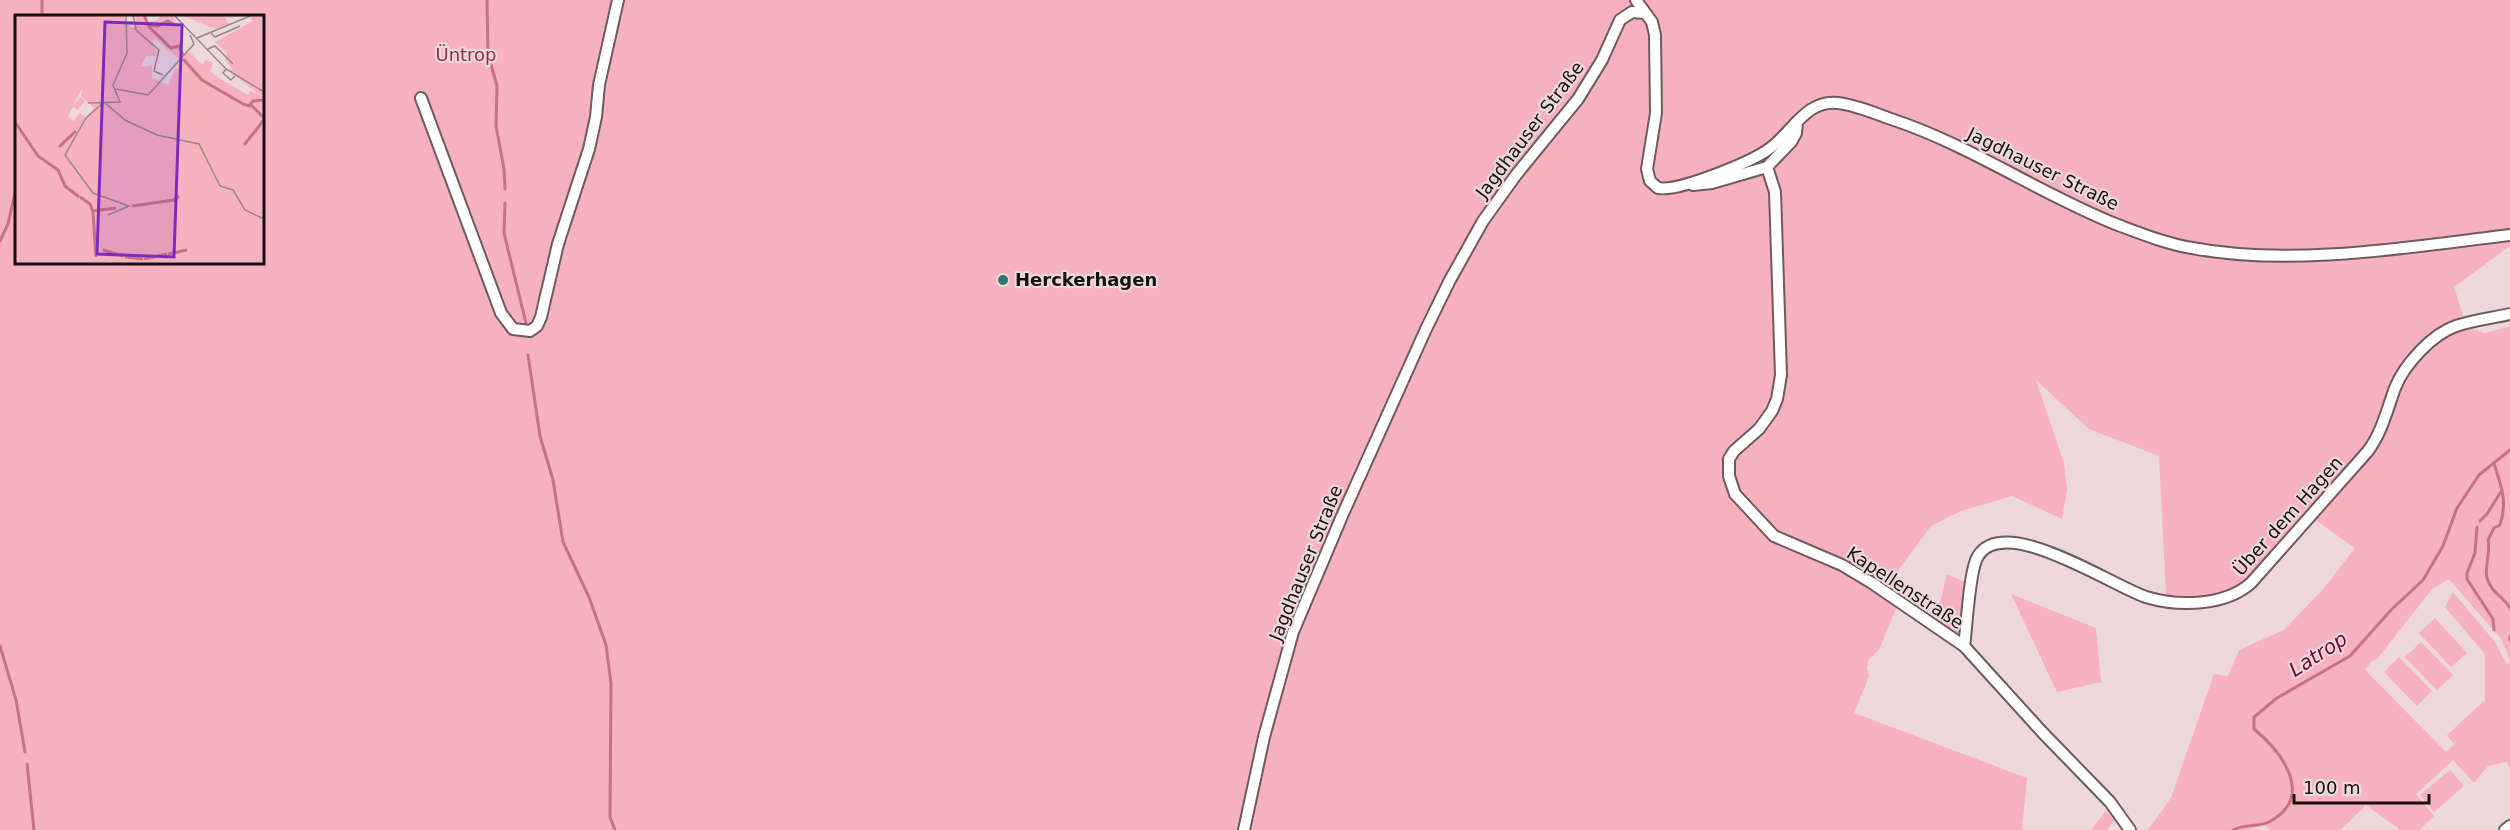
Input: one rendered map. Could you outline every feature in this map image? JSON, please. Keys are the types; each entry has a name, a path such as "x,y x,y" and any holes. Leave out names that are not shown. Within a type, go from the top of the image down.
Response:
{"street":[{"path":"421,98 501,313 513,329 530,331 537,326 541,317 558,244 588,149 596,117 599,85 618,0"},
{"path":"1636,0 1644,13"},
{"path":"1643,0 1644,13"},
{"name":"Jagdhauser Straße","path":"1244,830 1257,762 1293,632 1342,516 1450,280 1483,221 1504,190 1589,84 1620,20 1632,12 1644,13 1654,28 1657,63 1656,119 1648,178 1655,187 1662,189 1687,184 1762,154 1814,107 1836,102 1856,107 1951,142 2117,224 2192,249 2243,254 2324,256 2510,235"},
{"path":"1687,184 1696,186 1712,183 1767,167 1791,142 1796,133 1797,122"},
{"name":"Kapellenstraße","path":"1767,167 1774,192 1781,375 1777,399 1767,418 1759,429 1731,454 1728,471 1732,488 1774,536 1842,565 1898,599 1964,646 2043,734 2110,802 2130,830"},
{"name":"Über dem Hagen","path":"1964,646 1975,562 1984,549 2002,542 2020,543 2042,549 2124,589 2156,599 2209,601 2236,594 2251,583 2368,452 2381,430 2396,386 2421,352 2450,328 2510,314"},
{"path":"2505,830 2510,826"}],"green space":[{"name":"Üntrop","path":"0,0 2510,0 2510,246 2454,287 2467,328 2485,333 2510,326 2510,660 2501,639 2449,579 2433,588 2377,659 2371,662 2365,670 2446,752 2454,744 2447,735 2485,700 2485,654 2445,607 2453,592 2495,642 2507,665 2510,662 2510,768 2506,762 2488,766 2474,783 2453,760 2416,794 2434,816 2420,830 2400,830 2366,805 2341,830 2270,830 2265,825 2247,830 2148,830 2171,798 2214,674 2228,676 2239,650 2284,630 2324,588 2355,548 2308,515 2258,571 2236,589 2211,597 2166,595 2159,456 2089,429 2036,380 2064,463 2067,489 2062,519 2012,496 1961,511 1931,526 1883,591 1898,604 1879,650 1869,659 1867,667 1869,676 1854,713 2027,778 2022,830 0,830"},
{"path":"1947,574 1969,584 1961,639 1936,620"},
{"path":"2011,594 2096,628 2101,682 2057,692"},
{"path":"2435,618 2467,653 2451,667 2419,633"},
{"path":"2421,642 2453,675 2437,690 2405,657"},
{"path":"2399,657 2432,691 2417,706 2384,672"},
{"path":"2450,770 2464,786 2434,812 2420,795"},
{"path":"2106,811 2114,820 2107,830 2091,830"}],"waterway":[{"path":"42,0 42,15"},
{"path":"487,0 488,54 497,86 496,126 504,169 505,189"},
{"path":"0,241 8,224 15,193"},
{"path":"505,203 504,233 526,323"},
{"path":"528,355 540,436 553,480 563,542 589,597 606,645 611,683 610,817 615,830"},
{"name":"Latrop","path":"2233,830 2269,822 2283,812 2290,800 2292,788 2290,775 2275,750 2254,729 2254,717 2277,698 2350,656 2391,610 2423,580 2443,546 2457,508 2479,475 2510,450"},
{"path":"2494,463 2503,494 2503,508 2500,525 2494,528 2488,540 2486,574 2491,587 2510,608"},
{"path":"2480,521 2502,490"},
{"path":"2477,527 2475,553 2467,579 2493,619 2494,630"},
{"path":"0,646 16,700 25,752"},
{"path":"27,764 34,830"}],"place":[{"name":"Herckerhagen","path":"1003,280"}]}
